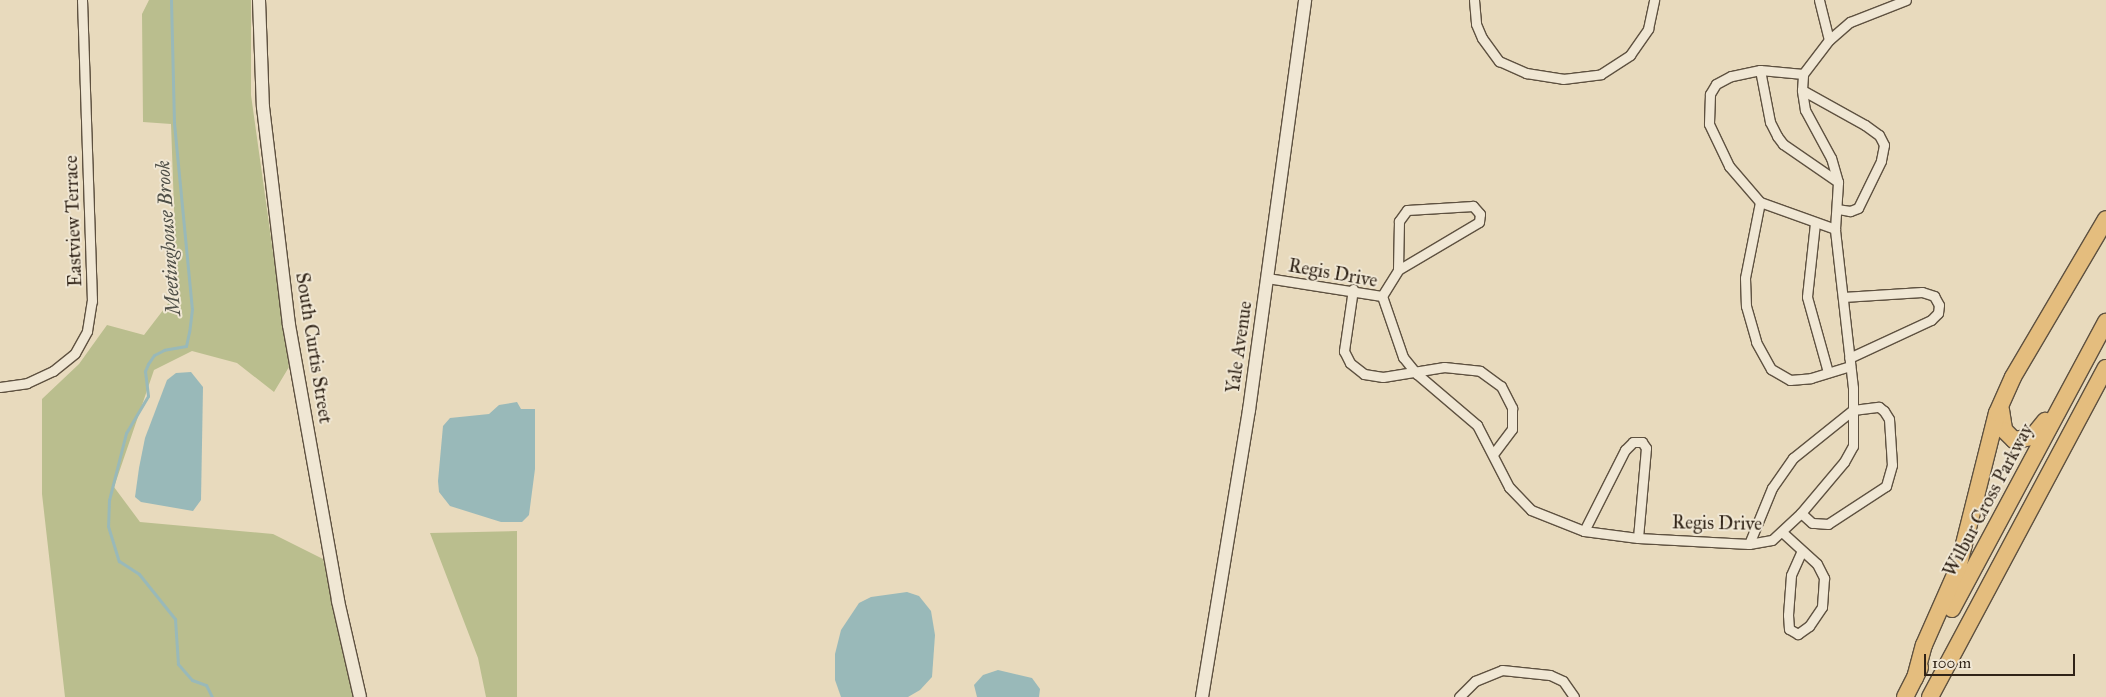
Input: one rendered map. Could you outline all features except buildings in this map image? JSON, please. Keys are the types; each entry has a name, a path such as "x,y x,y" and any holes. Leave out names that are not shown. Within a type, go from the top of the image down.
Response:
{"highway":[{"path":"1915,678 1924,645 1958,568 1994,419 2013,377 2106,219"},
{"name":"Wilbur Cross Parkway","path":"1905,697 2106,322"},
{"path":"1930,697 2106,368"},
{"path":"2000,407 2007,436 2023,441 2035,434 2052,408 2068,392"}],"street":[{"name":"Eastview Terrace","path":"0,387 27,382 53,371 75,353 87,331 92,301 82,0"},
{"name":"South Curtis Street","path":"260,0 264,107 289,325 338,601 360,697"},
{"name":"Yale Avenue","path":"1202,697 1249,410 1305,0"},
{"path":"1474,0 1476,24 1482,38 1499,60 1526,73 1563,78 1601,74 1630,55 1648,29 1654,0"},
{"path":"1819,0 1829,40"},
{"name":"Regis Drive","path":"1267,278 1353,289 1382,296 1403,357 1417,374 1477,425 1494,453 1509,487 1530,510 1584,531 1638,538 1749,544 1772,540 1802,513 1844,462 1853,446 1854,410 1835,229 1838,209 1838,182 1831,158 1805,110 1802,90 1804,74 1829,40 1850,22 1906,0"},
{"path":"1760,70 1770,122 1777,136 1783,144 1838,182"},
{"path":"1804,74 1760,70 1730,76 1716,84 1707,107 1717,146 1729,166 1760,202 1835,229"},
{"path":"1802,90 1865,125 1879,136 1884,145 1881,161 1858,208 1850,211 1838,209"},
{"path":"1760,202 1745,278 1746,306 1756,342 1780,376 1790,380 1811,378 1828,372 1931,320 1938,313 1938,305 1934,296 1922,292 1843,297"},
{"path":"1382,296 1398,270 1479,222 1480,214 1473,206 1407,210 1398,221 1398,270"},
{"path":"1815,223 1806,297 1828,372"},
{"path":"1353,289 1344,351 1350,363 1364,374 1383,378 1417,374 1444,367 1480,371 1501,386 1512,408 1512,429 1494,453"},
{"path":"1749,544 1772,488 1793,458 1854,410 1879,407 1889,419 1892,466 1886,486 1828,524 1812,523 1802,513"},
{"path":"1584,531 1625,450 1633,442 1642,442 1646,448 1638,538"},
{"path":"1782,532 1801,553 1817,564 1824,578 1822,606 1809,626 1798,634 1789,629 1788,615 1791,575 1801,553"},
{"path":"1459,697 1475,680 1502,670 1550,675 1563,681 1574,697"}],"green space":[{"path":"149,0 251,0 251,95 289,367 274,392 237,363 192,351 154,370 114,487 140,522 273,534 323,559 354,697 65,697 42,494 42,399 79,364 107,325 144,335 177,292 171,124 143,122 142,14"},
{"path":"517,531 517,697 486,697 478,658 430,533"}],"water":[{"path":"191,372 203,387 201,500 193,511 141,502 135,497 145,438 167,380 176,373"},
{"path":"517,402 521,409 535,409 535,469 529,515 522,522 501,522 450,506 439,492 438,481 443,426 450,418 489,414 499,405"},
{"path":"907,592 919,596 931,611 935,635 932,677 920,690 908,697 841,697 835,680 835,654 841,630 859,603 871,597"},
{"path":"998,670 1032,678 1040,689 1039,697 977,697 974,685 983,675"}],"waterway":[{"name":"Meetinghouse Brook","path":"171,0 174,123 192,309 186,346 164,350 154,355 145,371 148,396 126,433 109,500 108,526 119,561 139,574 175,619 178,664 192,680 206,685 212,697"}]}
